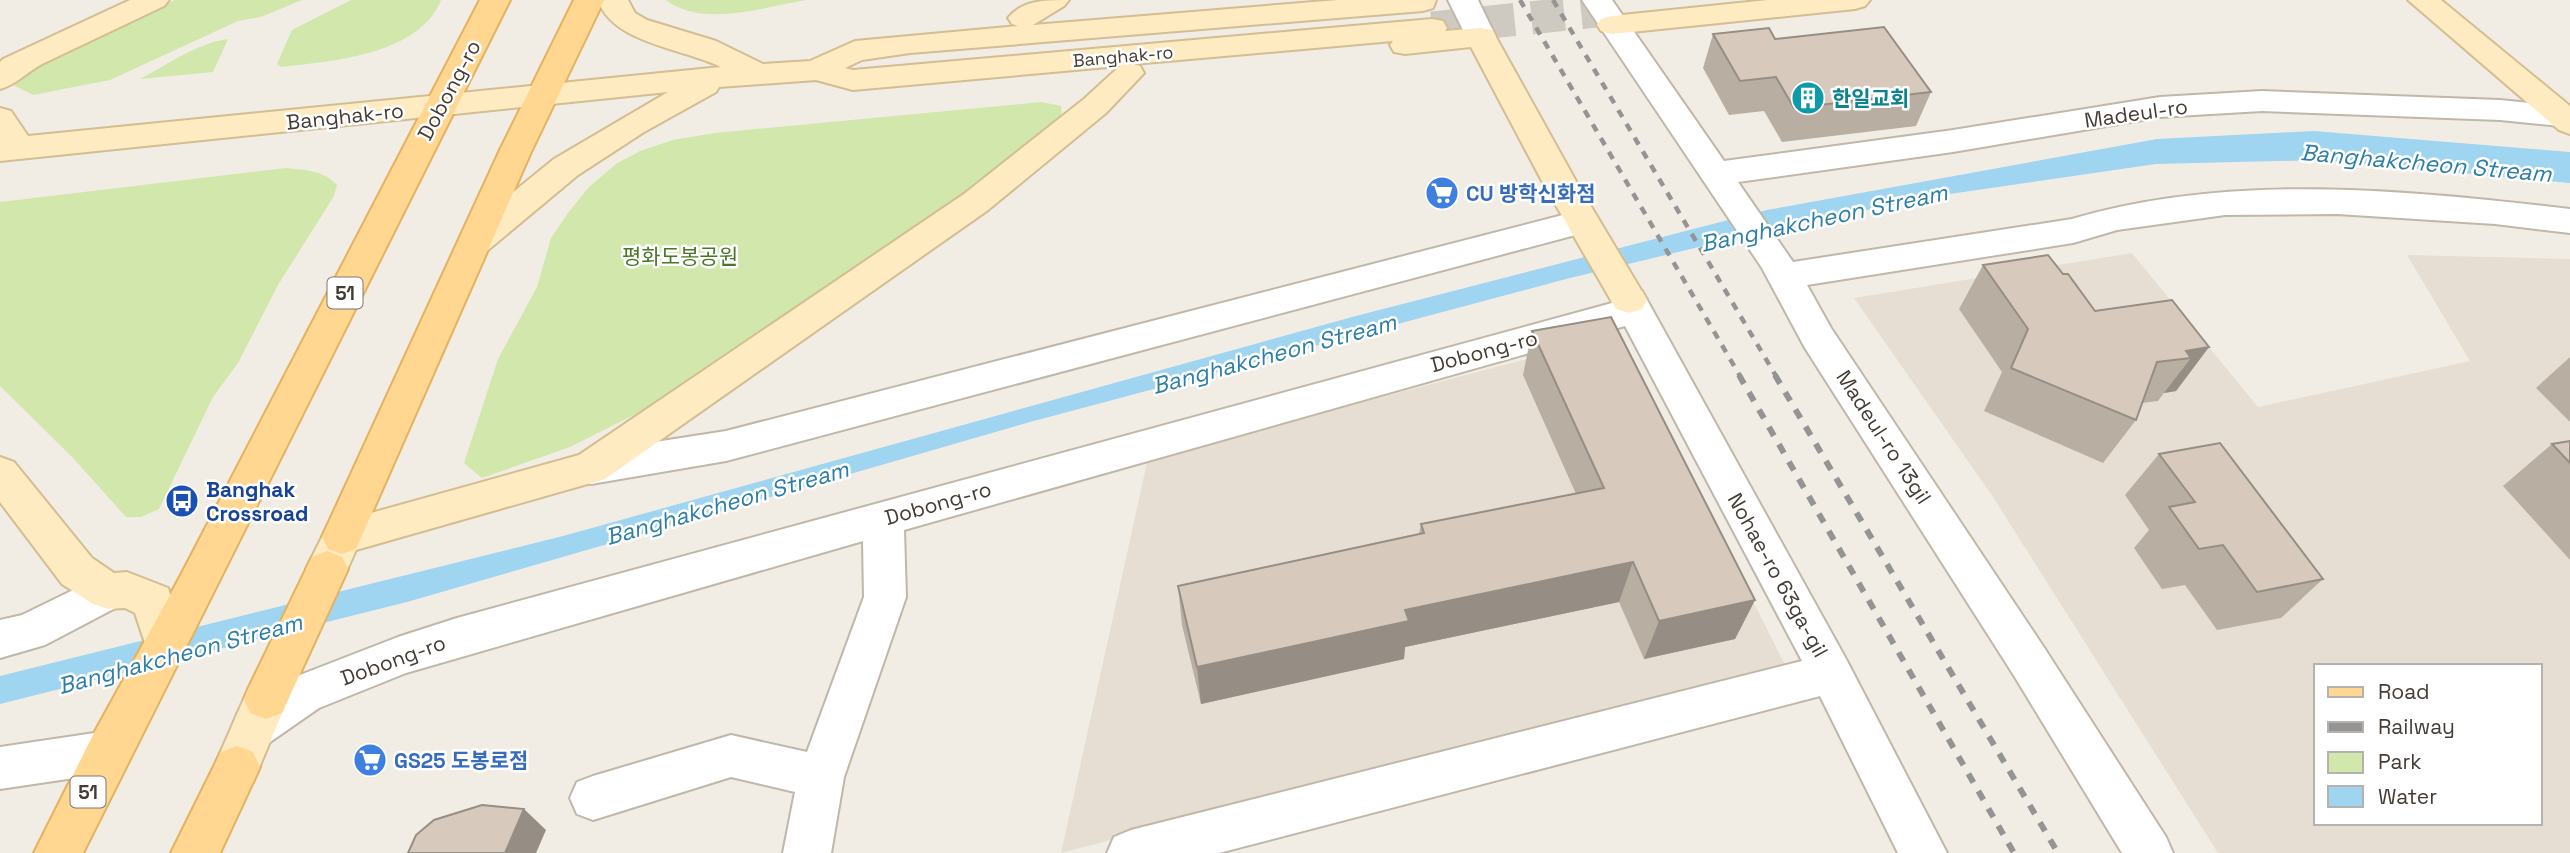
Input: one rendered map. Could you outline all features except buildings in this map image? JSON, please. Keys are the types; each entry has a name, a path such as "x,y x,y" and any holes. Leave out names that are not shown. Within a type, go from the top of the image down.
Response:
{"main road":[{"path":"0,59 133,0"},
{"path":"0,79 14,66 154,0"},
{"name":"Dobong-ro","path":"58,853 113,742 197,588 409,164 442,106 495,0"},
{"path":"195,853 335,553 543,94 589,0"},
{"path":"613,0 613,7 620,16 633,24 708,49 758,74"},
{"path":"1023,18 1055,0"},
{"path":"910,44 952,27 1200,0"},
{"path":"1612,11 1708,0"},
{"path":"1612,11 1855,0"},
{"name":"Madeul-ro","path":"2423,0 2567,119"},
{"name":"Banghak-ro","path":"9,149 720,77 816,70 853,80 910,76 1427,15 910,44 855,51 816,70"},
{"path":"910,76 953,90 1481,37 1587,230 1632,305"},
{"path":"335,553 592,468 976,202 1095,106 1129,73"},
{"path":"476,241 566,167 633,125 720,77"},
{"path":"0,118 9,149"},
{"path":"0,473 77,571 108,591 127,590 153,601 165,645"}],"street":[{"path":"1463,0 1481,37"},
{"name":"Madeul-ro 13gil","path":"1612,11 1779,269 1818,338 2028,660 2149,853"},
{"name":"Madeul-ro","path":"1716,174 1953,141 2160,107 2262,101 2500,110 2567,119"},
{"path":"1779,269 2059,233 2116,218 2225,203 2350,203 2495,212 2570,221"},
{"path":"592,468 726,446 1587,230"},
{"name":"Dobong-ro","path":"253,731 303,694 398,656 1632,305"},
{"name":"Nohae-ro 63ga-gil","path":"1632,305 1831,673 1923,853"},
{"path":"807,853 821,777 885,597 883,518"},
{"path":"0,639 30,632 108,591"},
{"path":"1131,853 1831,673"},
{"path":"0,768 113,742"},
{"path":"593,798 731,756 821,777"}],"shaded area":[{"path":"2132,253 2258,407 2470,361 2407,255 2570,259 2570,853 2218,853 1993,497 1854,298"},
{"path":"1619,335 1785,665 1061,853 1148,458"}],"green space":[{"path":"175,0 302,0 261,17 238,21 110,80 33,95 13,85 40,63 62,51"},
{"path":"351,0 441,0 430,18 414,33 394,44 349,58 281,67 277,64 292,30"},
{"path":"666,0 806,0 715,14 697,13"},
{"path":"228,39 213,72 140,79 205,45"},
{"name":"평화도봉공원","path":"1041,102 1061,106 1062,122 772,331 642,411 570,447 482,478 464,463 498,359 537,287 551,238 589,187 616,164 640,151 673,140 715,133"},
{"path":"286,168 326,176 337,185 334,196 278,285 238,363 213,397 159,509 141,517 126,517 73,458 0,386 0,202"}],"water":[{"name":"Banghakcheon Stream","path":"2314,131 2570,152 2570,183 2324,160 2156,164 1943,195 1795,224 1570,278 1030,422 407,602 0,704 0,676 563,536 1352,317 1767,210 2157,139"}],"tunnel":[{"path":"1432,28 1626,8"}],"railway":[{"path":"1520,0 1740,376"},
{"path":"1553,0 1776,376"},
{"path":"1739,375 2014,853"},
{"path":"1775,375 2058,853"}],"place":[{"name":"한일교회","path":"1808,98"},
{"name":"CU 방학신화점","path":"1442,193"},
{"name":"Banghak Crossroad","path":"182,501"},
{"name":"GS25 도봉로점","path":"370,760"}]}
